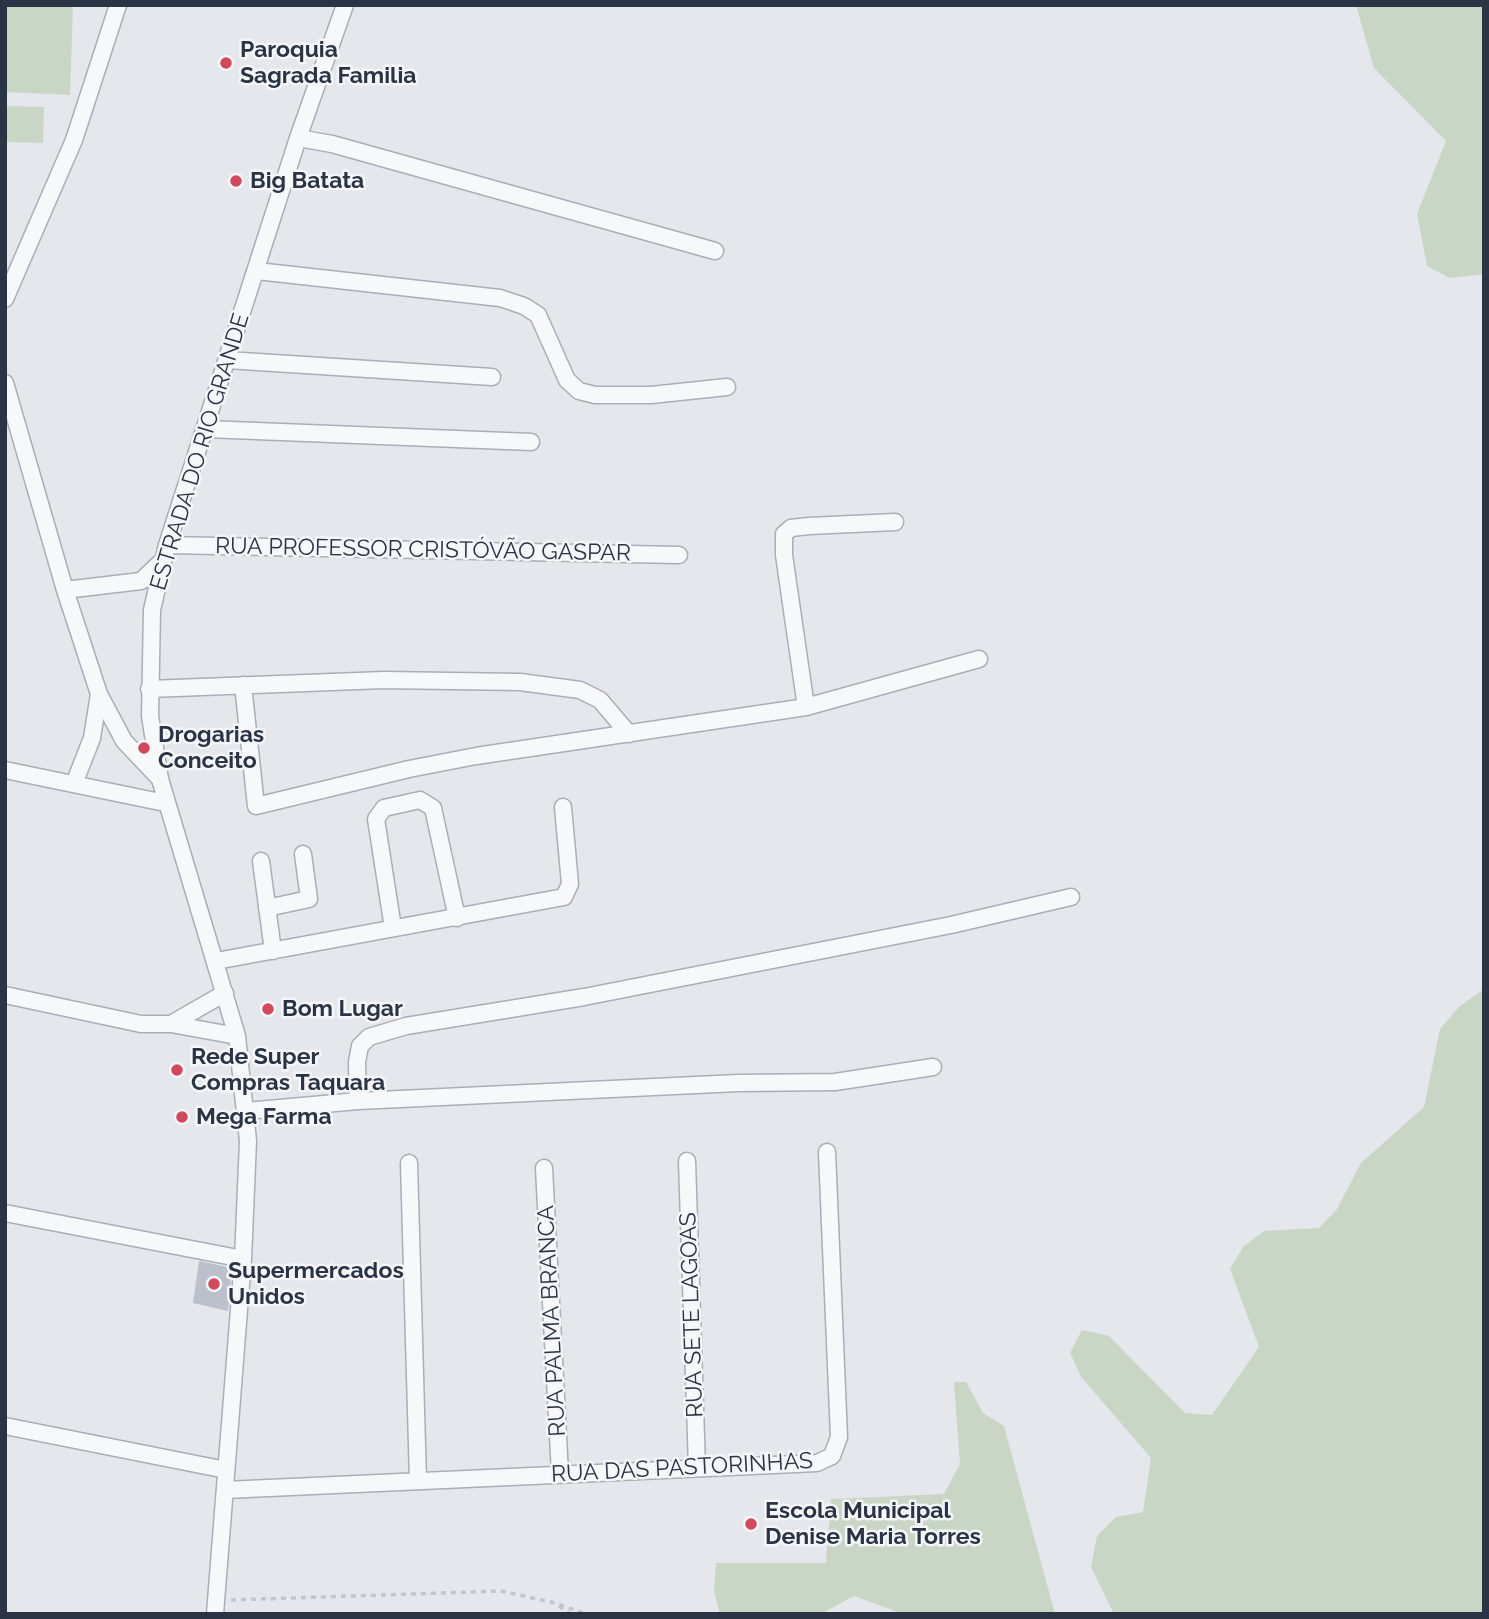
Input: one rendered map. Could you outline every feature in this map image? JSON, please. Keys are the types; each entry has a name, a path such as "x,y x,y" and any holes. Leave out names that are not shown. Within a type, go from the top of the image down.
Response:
{"street":[{"path":"5,299 74,140 118,5"},
{"name":"ESTRADA DO RIO GRANDE","path":"216,1607 243,1259 248,1140 237,1036 160,779 149,689 152,610 167,545 298,138 345,5"},
{"path":"298,138 332,144 715,251"},
{"path":"257,271 500,298 524,306 538,315 567,380 579,391 595,394 651,395 727,387"},
{"path":"227,360 492,377"},
{"path":"5,383 65,590 99,694 124,741 160,779"},
{"path":"206,429 531,442"},
{"path":"806,707 784,555 784,534 791,528 895,522"},
{"name":"RUA PROFESSOR CRISTÓVÃO GASPAR","path":"167,545 679,555"},
{"path":"141,581 162,561"},
{"path":"65,590 141,581 150,583 156,592"},
{"path":"243,685 256,806 422,766 806,707 979,659"},
{"path":"149,689 384,680 520,682 580,690 600,700 629,734"},
{"path":"74,784 92,738 99,694"},
{"path":"5,770 165,803"},
{"path":"393,928 376,819 384,808 421,800 433,808 457,918"},
{"path":"216,961 564,897 570,884 563,807"},
{"path":"267,908 309,899 303,854"},
{"path":"261,861 273,951"},
{"path":"358,1101 357,1062 360,1046 369,1037 406,1026 584,997 951,925 1071,897"},
{"path":"171,1024 225,993"},
{"path":"5,995 141,1024 171,1024 237,1036"},
{"path":"246,1111 358,1101 724,1084 835,1082 933,1067"},
{"name":"RUA DAS PASTORINHAS","path":"225,1490 817,1464 832,1456 839,1437 827,1152"},
{"name":"RUA SETE LAGOAS","path":"687,1161 697,1468"},
{"path":"409,1163 418,1481"},
{"name":"RUA PALMA BRANCA","path":"544,1168 560,1474"},
{"path":"5,1213 243,1259"},
{"path":"5,1426 226,1470"}],"path":[{"path":"216,1607 501,1591 555,1602 586,1614"},
{"path":"555,1602 570,1614"}],"green space":[{"path":"5,5 73,5 70,95 5,92"},
{"path":"1356,5 1484,5 1484,274 1450,278 1427,266 1417,214 1446,141 1374,68"},
{"path":"5,106 44,107 43,143 5,142"},
{"path":"1481,991 1484,993 1484,1614 1114,1614 1091,1567 1097,1536 1116,1517 1143,1512 1151,1458 1082,1378 1070,1353 1082,1330 1109,1336 1185,1413 1212,1415 1259,1347 1230,1269 1243,1247 1264,1231 1319,1228 1337,1209 1361,1163 1424,1107 1440,1029 1459,1007"},
{"path":"954,1382 966,1382 983,1413 1004,1426 1055,1614 903,1614 854,1596 821,1614 720,1614 714,1592 716,1563 826,1563 831,1499 944,1494 960,1464"}],"building":[{"name":"Supermercados Unidos","path":"199,1261 232,1268 228,1311 193,1303"}],"place":[{"name":"Paroquia Sagrada Familia","path":"226,63"},
{"name":"Big Batata","path":"236,181"},
{"name":"Drogarias Conceito","path":"144,748"},
{"name":"Bom Lugar","path":"268,1009"},
{"name":"Rede Super Compras Taquara","path":"177,1070"},
{"name":"Mega Farma","path":"182,1117"},
{"name":"Supermercados Unidos","path":"214,1284"},
{"name":"Escola Municipal Denise Maria Torres","path":"751,1524"}]}
